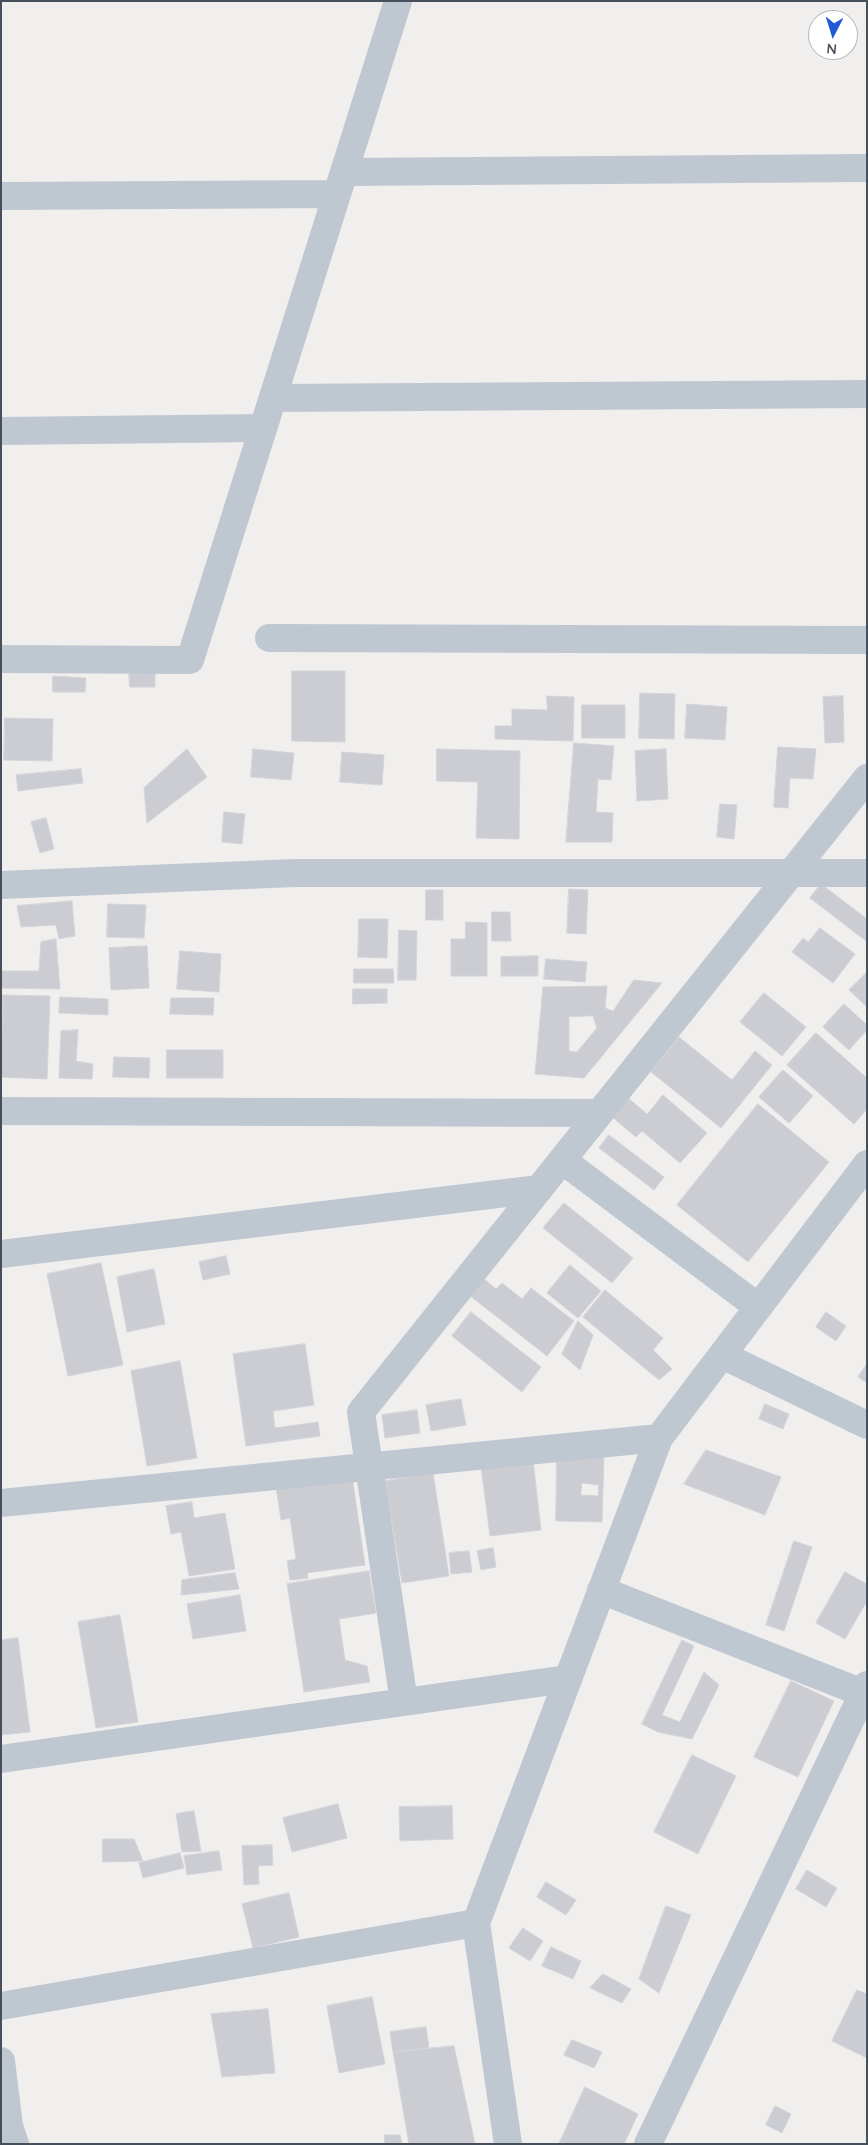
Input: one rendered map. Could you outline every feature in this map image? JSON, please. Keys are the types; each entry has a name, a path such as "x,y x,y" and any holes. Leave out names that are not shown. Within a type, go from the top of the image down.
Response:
{"street":[{"path":"1,659 190,660 398,1"},
{"path":"1,196 341,183 867,168"},
{"path":"273,398 867,394"},
{"path":"1,431 263,428"},
{"path":"269,638 867,640"},
{"path":"404,1702 361,1412 867,778"},
{"path":"1,885 294,873 793,871 867,873"},
{"path":"1,1110 599,1113"},
{"path":"562,1160 758,1307"},
{"path":"508,2144 476,1923 658,1438 867,1164"},
{"path":"1,1254 539,1189"},
{"path":"722,1355 867,1425"},
{"path":"1,1503 658,1438"},
{"path":"601,1590 865,1689 648,2144"},
{"path":"1,1759 567,1679"},
{"path":"1,2006 476,1923"},
{"path":"1,2061 9,2126 15,2144"}],"building":[{"path":"292,671 345,671 345,742 292,741"},
{"path":"129,672 155,672 155,687 130,687"},
{"path":"53,676 86,678 85,692 53,692"},
{"path":"640,693 675,694 674,739 639,738"},
{"path":"547,696 574,697 573,741 495,739 495,726 512,726 512,709 547,710"},
{"path":"843,696 844,742 825,743 823,697"},
{"path":"687,704 727,707 725,740 685,738"},
{"path":"582,705 625,705 625,738 582,738"},
{"path":"5,718 53,719 52,761 4,760"},
{"path":"574,743 614,746 611,780 598,779 596,812 613,813 612,842 566,842"},
{"path":"778,747 816,749 813,779 790,778 788,808 774,807"},
{"path":"187,749 207,777 147,823 144,788"},
{"path":"253,749 294,753 291,780 251,777"},
{"path":"437,749 520,751 519,839 476,838 478,782 437,781"},
{"path":"666,749 668,799 637,801 635,751"},
{"path":"342,752 384,755 382,785 340,782"},
{"path":"81,769 83,783 18,791 16,775"},
{"path":"720,804 737,805 734,839 717,837"},
{"path":"224,812 245,814 242,844 222,842"},
{"path":"46,818 54,849 40,853 31,822"},
{"path":"821,884 867,919 866,941 810,898"},
{"path":"569,889 588,890 586,934 567,933"},
{"path":"426,890 443,890 443,920 426,920"},
{"path":"72,901 75,936 59,939 56,925 21,927 17,906"},
{"path":"108,904 146,905 144,938 107,937"},
{"path":"492,912 510,912 511,941 492,941"},
{"path":"359,919 388,919 387,958 358,957"},
{"path":"466,922 487,923 487,976 451,976 451,939 465,939"},
{"path":"820,928 855,954 833,983 792,952 803,938 808,942"},
{"path":"399,930 417,931 416,980 398,980"},
{"path":"56,939 60,989 1,988 1,971 39,971 41,942"},
{"path":"147,946 149,988 111,990 109,948"},
{"path":"180,951 221,954 219,992 177,989"},
{"path":"538,956 538,976 501,976 501,957"},
{"path":"546,959 587,962 585,982 544,979"},
{"path":"354,969 393,969 394,983 354,983"},
{"path":"867,972 867,1007 849,990"},
{"path":"634,980 662,983 584,1078 535,1074 543,987 607,986 605,1008 613,1011","holes":["593,1016 597,1028 577,1052 569,1051 569,1017"]},
{"path":"353,989 387,989 387,1003 353,1004"},
{"path":"764,993 806,1027 782,1056 740,1022"},
{"path":"3,995 50,996 47,1079 1,1077"},
{"path":"60,997 108,999 108,1015 59,1013"},
{"path":"171,998 214,998 213,1015 170,1014"},
{"path":"844,1004 867,1025 867,1030 849,1050 823,1027"},
{"path":"78,1030 76,1061 93,1064 92,1079 59,1078 61,1031"},
{"path":"816,1033 867,1078 867,1109 854,1124 787,1065"},
{"path":"679,1037 732,1080 755,1051 772,1065 721,1128 651,1072"},
{"path":"167,1050 223,1050 223,1078 167,1078"},
{"path":"114,1057 150,1058 149,1078 113,1077"},
{"path":"783,1070 813,1096 789,1123 759,1097"},
{"path":"663,1095 707,1133 680,1163 642,1131 636,1137 611,1116 627,1097 647,1114"},
{"path":"758,1104 829,1162 748,1262 677,1205"},
{"path":"609,1135 664,1177 654,1190 599,1148"},
{"path":"564,1203 633,1258 612,1283 543,1228"},
{"path":"226,1256 230,1274 203,1280 199,1262"},
{"path":"101,1263 123,1365 68,1376 47,1274"},
{"path":"570,1265 601,1291 578,1318 547,1293"},
{"path":"154,1269 165,1324 127,1332 117,1277"},
{"path":"483,1278 496,1289 502,1283 522,1299 531,1288 574,1321 547,1356 469,1295"},
{"path":"605,1290 663,1338 653,1350 672,1369 659,1380 583,1317"},
{"path":"471,1312 541,1367 522,1392 452,1336"},
{"path":"826,1312 846,1326 836,1341 816,1327"},
{"path":"578,1321 593,1335 580,1370 562,1354"},
{"path":"305,1344 314,1405 273,1411 275,1428 318,1422 320,1436 246,1446 233,1354"},
{"path":"180,1361 197,1458 147,1466 131,1371"},
{"path":"867,1364 867,1383 858,1377"},
{"path":"461,1399 466,1425 431,1431 426,1405"},
{"path":"765,1404 789,1414 783,1429 759,1419"},
{"path":"417,1410 420,1433 385,1438 382,1415"},
{"path":"706,1450 781,1477 765,1515 684,1484"},
{"path":"557,1453 604,1454 602,1522 556,1521","holes":["582,1483 599,1485 598,1496 581,1495"]},
{"path":"533,1460 541,1530 490,1536 481,1466"},
{"path":"433,1473 449,1576 402,1583 385,1481"},
{"path":"352,1476 365,1565 307,1573 308,1578 290,1580 287,1561 296,1559 290,1518 281,1520 276,1487"},
{"path":"192,1502 194,1518 225,1513 235,1569 189,1576 181,1532 171,1534 166,1506"},
{"path":"794,1541 812,1547 784,1631 766,1625"},
{"path":"493,1548 496,1567 481,1570 477,1551"},
{"path":"469,1551 472,1572 451,1574 449,1553"},
{"path":"369,1571 376,1613 339,1619 345,1660 367,1666 370,1682 304,1692 287,1584"},
{"path":"845,1572 867,1584 867,1601 845,1639 816,1623"},
{"path":"235,1573 239,1589 181,1595 182,1580"},
{"path":"240,1595 246,1631 193,1639 187,1604"},
{"path":"120,1615 138,1722 96,1728 78,1622"},
{"path":"18,1638 30,1732 1,1735 1,1640"},
{"path":"682,1640 694,1646 662,1715 680,1722 704,1672 719,1685 692,1739 658,1732 642,1724"},
{"path":"791,1681 834,1701 798,1777 754,1757"},
{"path":"692,1755 736,1776 698,1854 654,1832"},
{"path":"338,1804 347,1838 292,1852 283,1818"},
{"path":"452,1806 453,1839 400,1841 399,1807"},
{"path":"194,1811 201,1851 182,1852 176,1814"},
{"path":"103,1839 134,1839 143,1861 103,1862"},
{"path":"272,1845 273,1865 258,1866 259,1884 244,1885 242,1846"},
{"path":"219,1851 222,1870 187,1875 184,1856"},
{"path":"180,1853 184,1868 143,1878 139,1863"},
{"path":"807,1870 837,1888 826,1907 796,1889"},
{"path":"546,1882 576,1900 566,1915 537,1897"},
{"path":"289,1893 299,1937 253,1948 242,1904"},
{"path":"666,1906 691,1915 659,1993 639,1979"},
{"path":"523,1928 543,1941 530,1961 509,1948"},
{"path":"551,1947 581,1961 573,1979 542,1966"},
{"path":"603,1974 631,1989 622,2003 590,1988"},
{"path":"857,1990 867,1994 867,2058 832,2041"},
{"path":"372,1997 385,2064 339,2073 327,2006"},
{"path":"268,2009 275,2073 222,2077 211,2014"},
{"path":"426,2027 429,2048 393,2052 390,2032"},
{"path":"572,2040 602,2052 594,2068 564,2055"},
{"path":"454,2046 475,2144 409,2144 393,2052"},
{"path":"585,2087 638,2114 624,2144 559,2144"},
{"path":"775,2106 791,2114 782,2133 766,2125"},
{"path":"385,2135 400,2135 402,2144 385,2144"}]}
